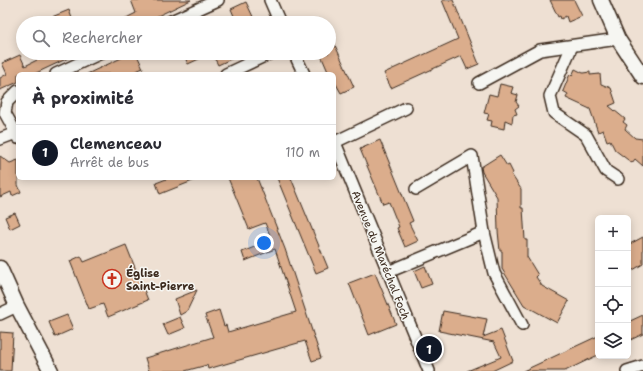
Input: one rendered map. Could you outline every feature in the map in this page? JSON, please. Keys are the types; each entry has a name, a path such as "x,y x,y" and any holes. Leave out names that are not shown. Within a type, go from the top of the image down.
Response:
{"street":[{"path":"183,16 218,0"},
{"path":"270,0 277,16"},
{"path":"601,0 618,39 643,77"},
{"path":"479,83 540,50 618,39"},
{"path":"572,46 550,96 554,113 586,135 606,171 618,179"},
{"path":"60,72 86,60"},
{"path":"230,72 256,60"},
{"path":"297,60 303,72"},
{"path":"16,94 6,102 5,113 16,133"},
{"path":"336,141 406,108"},
{"path":"0,139 16,135"},
{"name":"Avenue du Maréchal Foch","path":"336,143 429,371"},
{"path":"416,189 472,156 484,232 494,273 522,325"},
{"path":"388,272 484,232"},
{"path":"0,268 17,306 51,371"},
{"path":"0,314 17,306"},
{"path":"627,371 643,366"}],"building":[{"path":"131,0 191,0 158,16 130,16 136,13"},
{"path":"442,0 453,0 479,64 467,69 461,56 391,88 384,73 458,39"},
{"path":"550,0 574,0 582,16 568,22 566,16 561,19 560,16 558,17"},
{"path":"246,2 253,16 234,16 231,9"},
{"path":"69,10 71,16 54,16"},
{"path":"336,47 354,87 341,93 336,84 336,72 328,72 323,60 336,60"},
{"path":"16,57 16,60 22,60 25,66 37,60 64,60 38,72 16,72 16,83 0,90 0,78 7,74 2,63"},
{"path":"117,60 139,60 143,68 134,72 91,72"},
{"path":"186,60 197,60 188,64"},
{"path":"216,60 229,60 218,65"},
{"path":"575,69 583,73 590,72 590,75 600,74 601,84 611,88 616,103 609,106 625,119 623,122 627,125 625,129 635,138 643,139 643,166 635,159 632,163 615,150 610,140 607,141 603,130 598,132 590,109 566,98 568,94 563,91 570,74 572,76"},
{"path":"500,84 513,87 511,93 518,95 516,102 519,106 515,109 517,114 513,115 512,123 505,120 504,129 491,126 492,121 487,120 489,114 484,113 489,94 497,96"},
{"path":"380,140 413,221 409,223 418,241 405,247 389,202 383,204 360,149"},
{"path":"500,155 507,166 509,165 513,173 511,174 521,189 521,208 523,208 525,240 527,240 527,257 538,275 536,277 542,286 569,301 557,323 524,305 502,269 502,251 500,251 498,231 497,197 482,172 481,167"},
{"path":"0,156 10,163 16,161 16,180 18,180 18,185 21,192 12,196 11,192 0,197"},
{"path":"164,180 195,180 160,194 156,183"},
{"path":"229,180 258,180 285,249 321,358 312,361 305,341 208,369 207,365 185,371 149,371 145,358 213,337 205,315 219,310 224,326 226,325 228,332 296,312 275,249 245,261 242,252 272,240 265,223 249,229"},
{"path":"278,180 292,180 328,268 316,273"},
{"path":"15,213 20,224 10,229 5,217"},
{"path":"643,237 643,264 631,271 631,251 631,243"},
{"name":"Église Saint-Pierre","path":"126,245 148,300 108,317 103,304 89,309 70,261 81,256 84,262"},
{"path":"425,266 432,284 421,288 414,271"},
{"path":"375,273 396,324 369,335 349,283"},
{"path":"197,290 187,311 180,315 175,299"},
{"path":"443,311 487,319 483,337 501,330 513,361 492,371 467,371 501,357 494,342 439,331"},
{"path":"67,315 73,329 55,337 49,322"},
{"path":"643,315 643,334 631,340 631,323 631,321"},
{"path":"180,317 185,328 168,335 163,324"},
{"path":"0,332 13,333 11,371 0,371"},
{"path":"595,337 595,356 565,371 523,371"}],"place":[{"name":"Église Saint-Pierre","path":"112,279"},
{"name":"Clemenceau","path":"429,349"}]}
